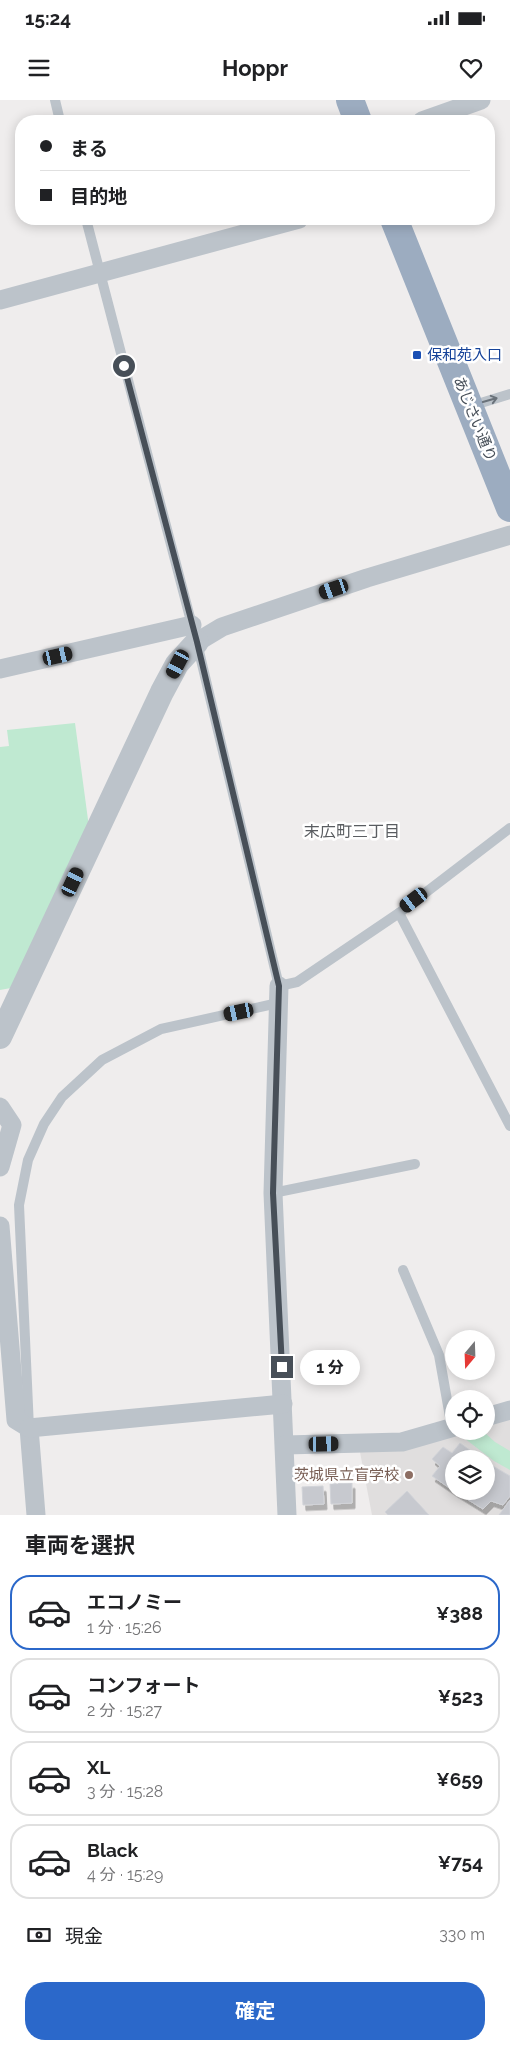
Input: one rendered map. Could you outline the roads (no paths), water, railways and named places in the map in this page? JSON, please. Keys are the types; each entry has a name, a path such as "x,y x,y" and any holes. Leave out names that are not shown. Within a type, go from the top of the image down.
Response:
{"highway":[{"path":"350,100 356,115"},
{"name":"あじさい通り","path":"396,225 510,508"}],"street":[{"path":"439,115 481,100"},
{"path":"0,300 276,225"},
{"path":"0,669 194,634 222,627 367,578 510,535"},
{"path":"0,1038 162,692 194,634"},
{"path":"278,995 273,1193 287,1515"},
{"path":"0,1107 12,1125 0,1167"},
{"path":"0,1226 16,1420 29,1428 283,1404"},
{"path":"495,1414 510,1410"},
{"path":"29,1428 36,1515"},
{"path":"285,1445 402,1442 445,1430"}],"lane":[{"path":"55,100 59,115"},
{"path":"88,225 194,634 278,995"},
{"path":"470,406 510,394"},
{"path":"29,1428 19,1205 28,1160 44,1124 62,1097 102,1060 161,1029 278,995 398,913 510,828"},
{"path":"398,913 510,1126"},
{"path":"273,1193 415,1164"},
{"path":"403,1270 439,1355 446,1390"}],"place":[{"name":"保和苑入口","path":"417,355"},
{"name":"茨城県立盲学校","path":"409,1475"}],"district":[{"name":"末広町三丁目","path":"352,831"}]}
